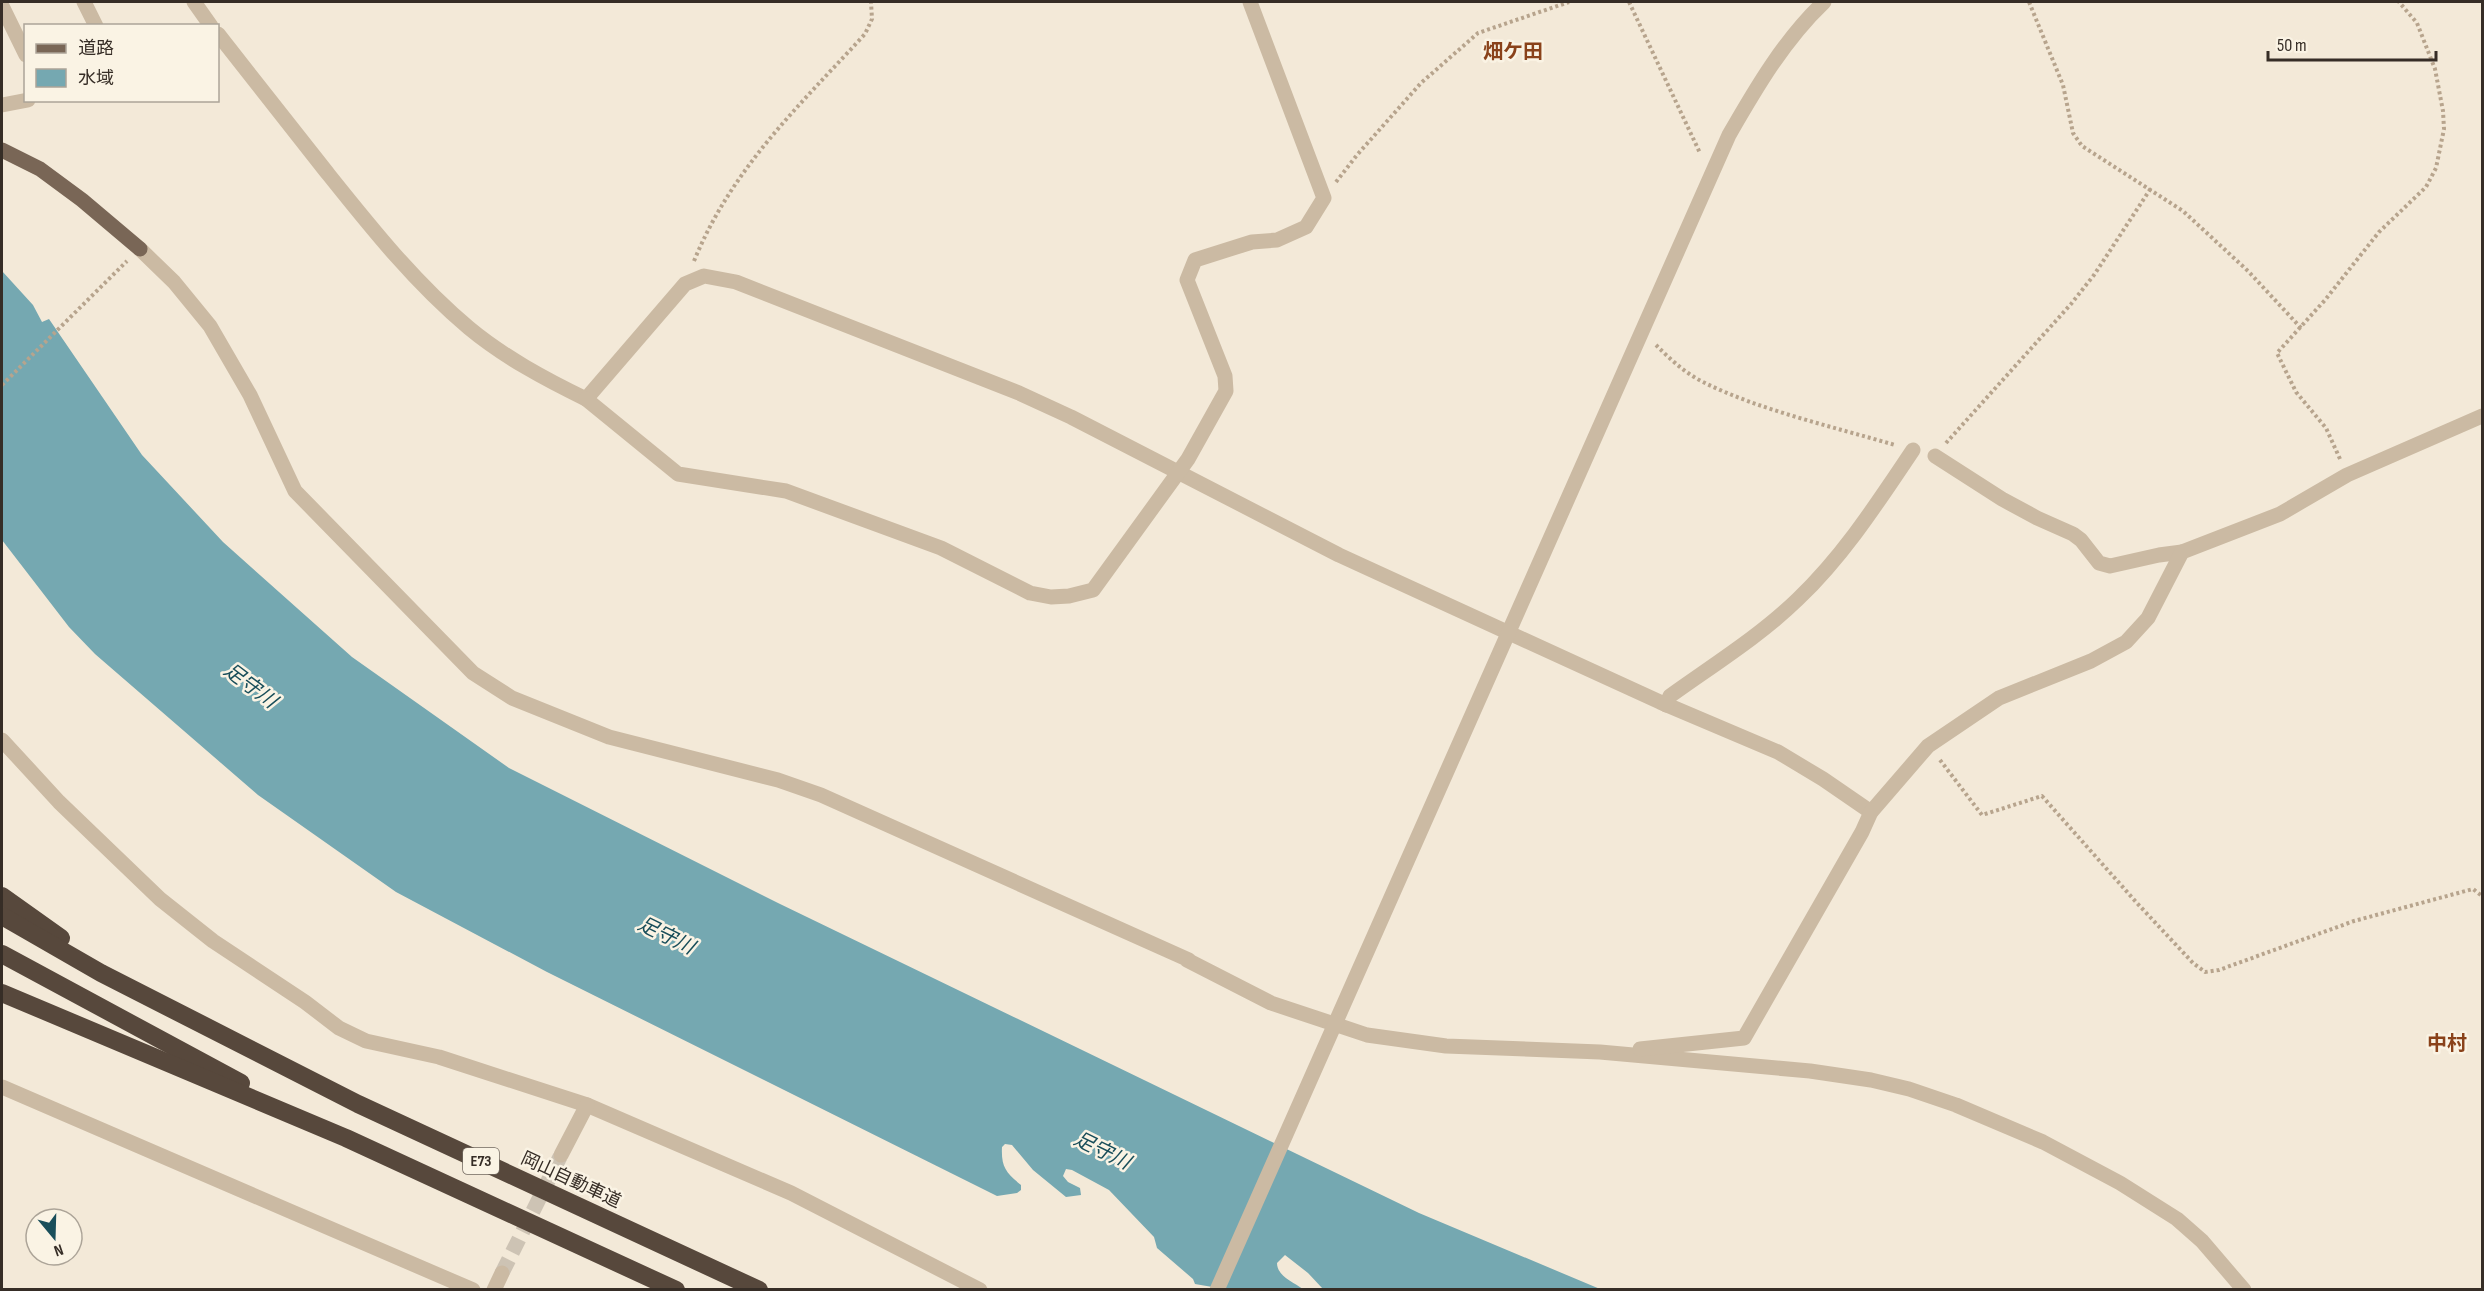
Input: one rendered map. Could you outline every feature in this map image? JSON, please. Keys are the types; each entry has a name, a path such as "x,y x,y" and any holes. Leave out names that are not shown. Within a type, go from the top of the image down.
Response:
{"highway":[{"path":"2,896 21,912 206,1028"},
{"path":"2,916 101,973 206,1028"},
{"path":"2,954 346,1138"},
{"path":"2,993 346,1138"},
{"name":"岡山自動車道","path":"206,1028 358,1104 759,1290"},
{"name":"E73","path":"346,1138 676,1290"}],"main road":[{"path":"2,150 40,169 82,200 137,252"}],"street":[{"path":"84,2 95,24"},
{"path":"194,2 210,24"},
{"path":"219,35 366,221 440,302 471,329 510,357 586,399 678,474 786,491 941,548 1030,593 1051,597 1084,594 1093,590 1179,473 1226,391 1225,376 1186,280 1195,260 1252,242 1277,240 1306,227 1324,198 1250,2"},
{"path":"1217,1290 1729,135 1754,91 1782,49 1824,2"},
{"path":"2,6 24,51"},
{"path":"2,105 24,101"},
{"path":"137,252 174,282 216,336 250,395 295,491 474,673 539,711 609,737 778,780 821,795 1189,960 1187,960 1271,1003 1332,1029 1446,1046 1600,1052 1810,1071 1871,1080 1956,1105 2043,1142 2120,1183 2177,1219 2202,1241 2244,1290"},
{"path":"586,399 685,284 704,276 736,282 1018,393 1071,417 1339,555 1666,705 1778,752 1823,778 1871,812"},
{"path":"1935,456 2002,499 2073,534 2082,540 2099,563 2110,566 2182,552 2280,514 2347,475 2482,416"},
{"path":"1666,705 1670,696 1798,600 1841,552 1913,450"},
{"path":"1600,1052 1744,1038 1862,832 1871,812 1928,746 1999,698 2091,661 2126,642 2148,618 2182,552"},
{"path":"2,740 59,802 160,899 213,941 305,1002 339,1028 366,1041 439,1057 587,1106 791,1193 980,1290"},
{"path":"2,1087 462,1288"},
{"path":"561,1155 587,1106"},
{"path":"494,1290 502,1273"}],"path":[{"path":"695,280 693,264 702,242 732,188 758,150 865,34 872,19 871,2"},
{"path":"1324,198 1356,155 1422,83 1478,33 1569,2"},
{"path":"1629,2 1670,85 1710,180"},
{"path":"2028,2 2062,86 2073,133 2082,146 2151,188 2183,211 2214,238 2301,328"},
{"path":"2347,475 2326,428 2296,392 2277,353 2301,328 2379,232 2426,186 2436,168 2444,129 2435,69 2417,23 2398,2"},
{"path":"1935,456 2071,304 2094,275 2151,188"},
{"path":"2,385 137,252"},
{"path":"1643,331 1680,368 1702,381 1807,419 1913,450"},
{"path":"1928,746 1982,815 2042,796 2136,902 2193,963 2205,972 2220,970 2354,921 2441,897 2473,889 2482,896"}],"water":[{"name":"足守川","path":"2,271 33,305 42,322 49,319 142,455 223,542 352,657 509,768 778,903 1419,1213 1600,1289 1323,1289 1308,1273 1285,1255 1277,1263 1280,1272 1303,1289 1224,1289 1195,1284 1193,1279 1157,1248 1154,1237 1109,1190 1072,1170 1066,1169 1063,1176 1068,1182 1080,1188 1081,1195 1066,1197 1033,1170 1012,1145 1005,1144 1002,1147 1002,1160 1008,1173 1021,1185 1021,1190 1017,1193 997,1196 547,972 396,892 258,795 95,654 69,627 2,540"}],"tunnel":[{"path":"502,1273 561,1155"}],"district":[{"name":"畑ケ田","path":"1513,52"},
{"name":"中村","path":"2447,1044"}]}
